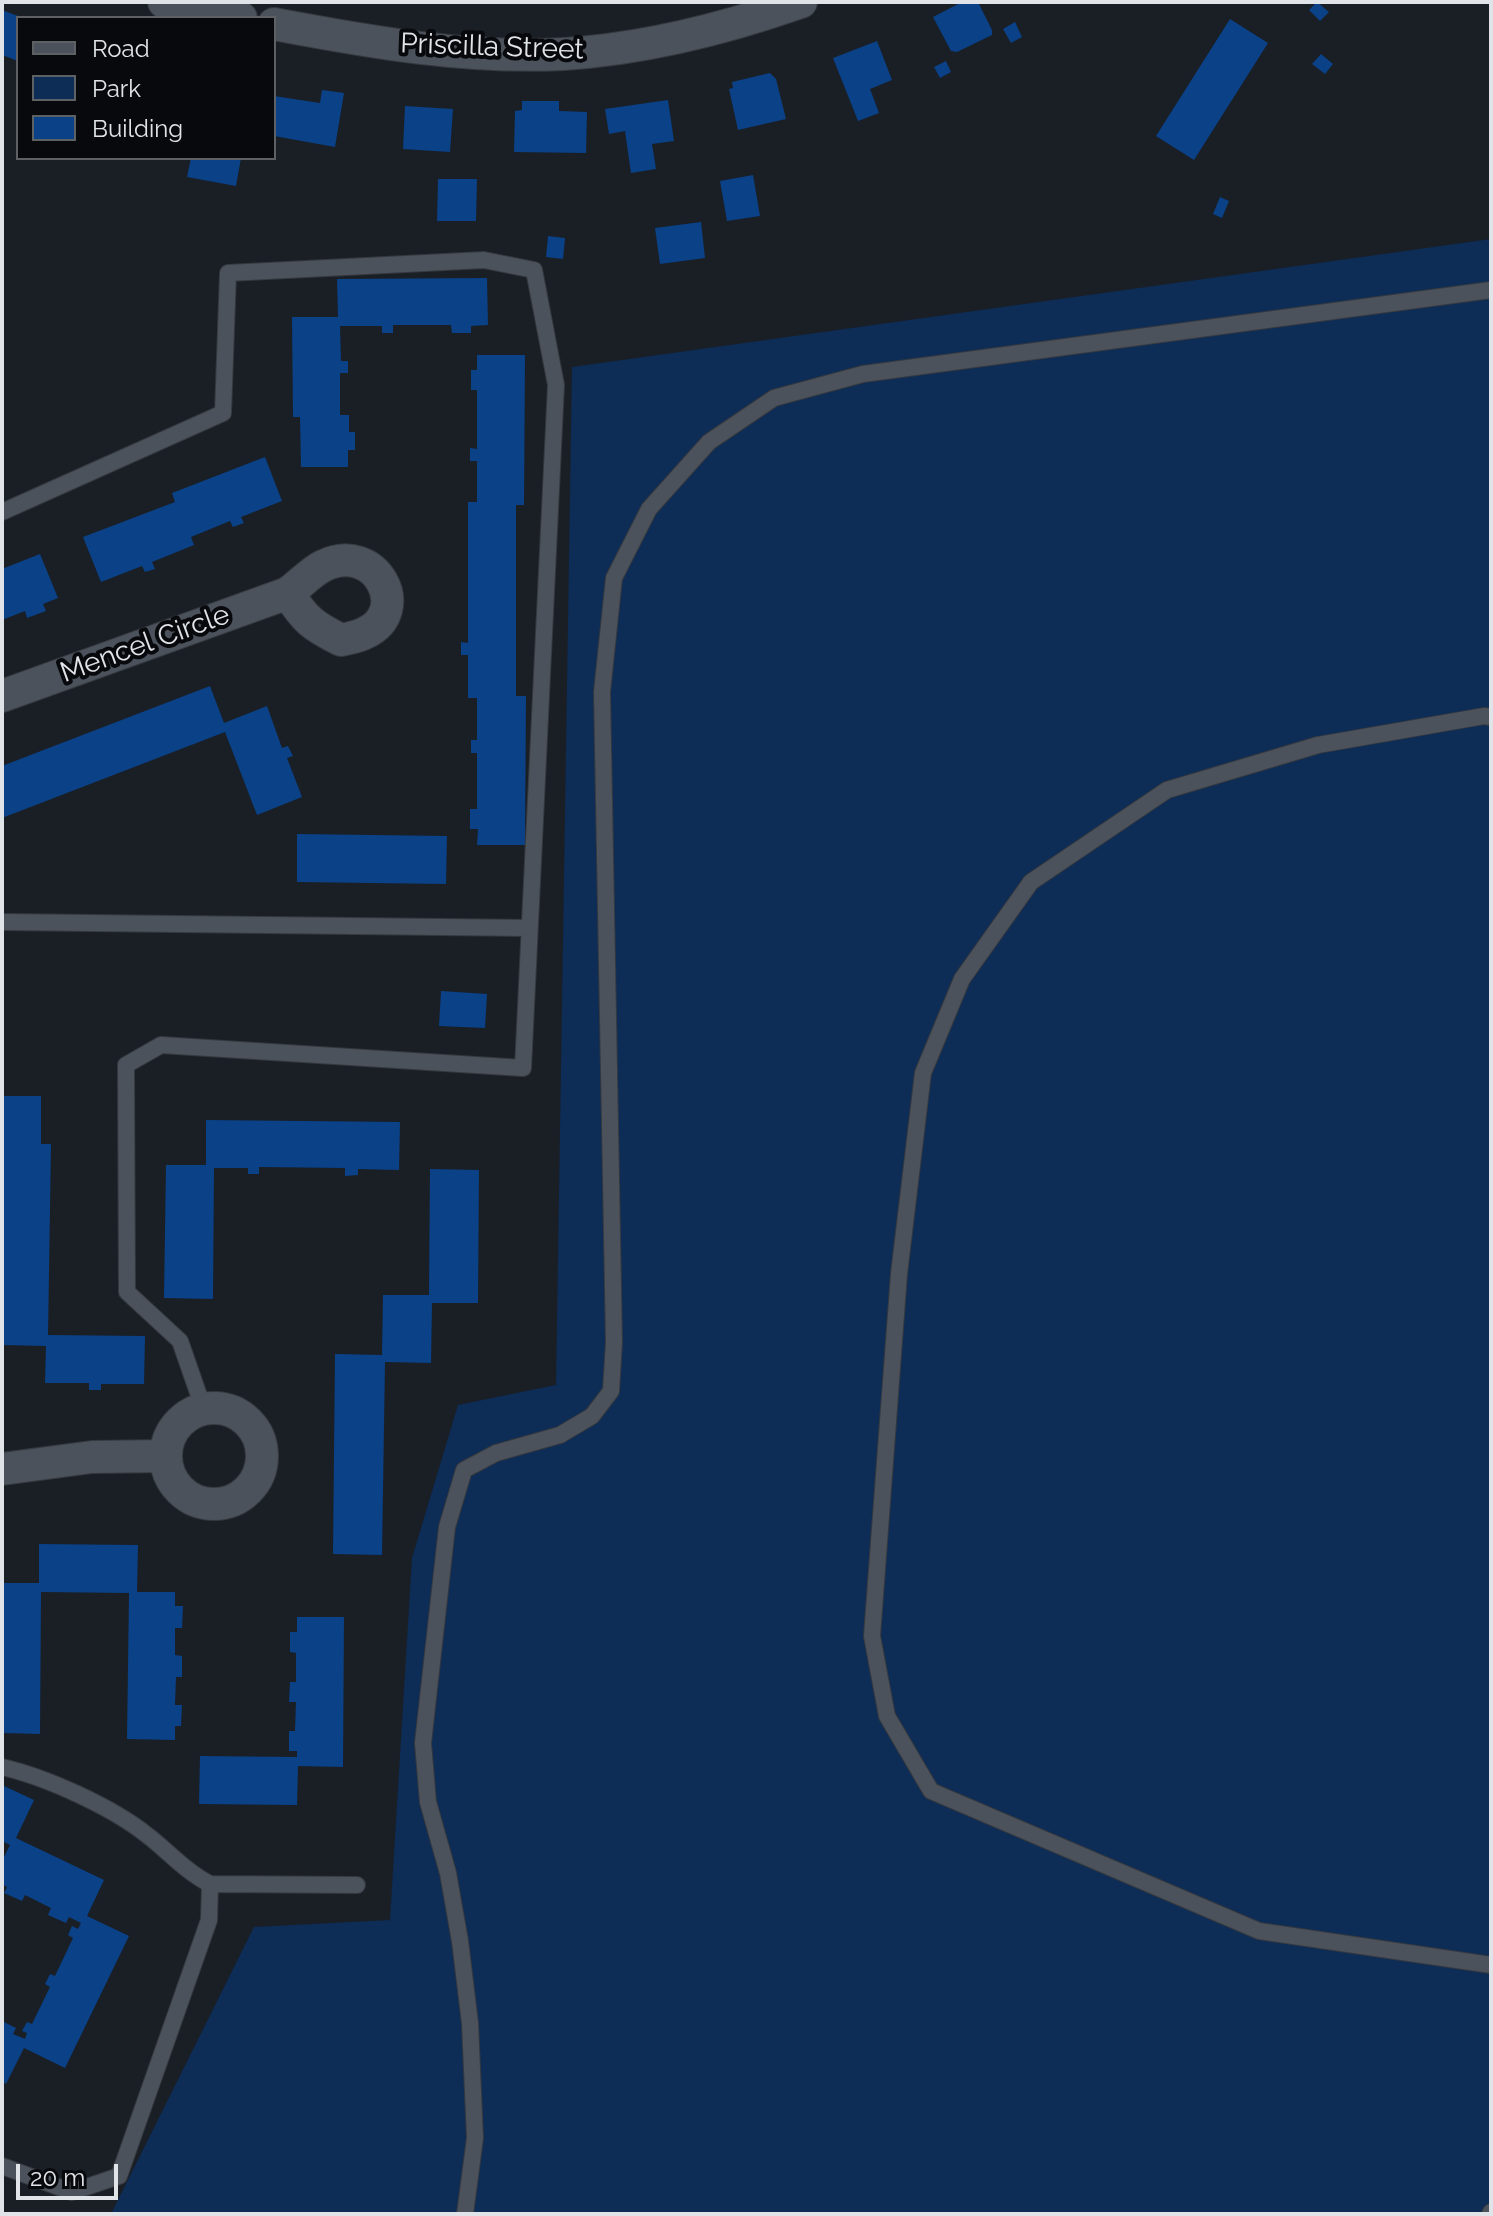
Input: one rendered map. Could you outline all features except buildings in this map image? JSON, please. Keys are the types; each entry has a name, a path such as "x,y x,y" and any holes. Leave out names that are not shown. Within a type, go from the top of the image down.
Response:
{"street":[{"path":"164,2 231,16"},
{"name":"Priscilla Street","path":"281,17 350,39 459,52 563,54 633,47 734,25 801,2"},
{"name":"Mencel Circle","path":"2,696 288,593"},
{"path":"214,1408 233,1412 248,1423 258,1439 262,1457 258,1475 247,1491 232,1501 213,1505 195,1500 179,1490 169,1474 165,1456 169,1438 180,1422 195,1412 214,1408"},
{"path":"2,1469 92,1457 165,1456"}],"lane":[{"path":"2,512 223,413 228,273 484,260 534,270 556,385 523,1068 161,1045 126,1065 127,1292 180,1341 204,1410"},
{"path":"465,2214 475,2138 470,2023 448,1873 428,1802 423,1743 447,1527 464,1470 496,1453 560,1435 592,1416 611,1391 614,1342 602,692 614,578 649,509 709,442 774,398 848,378 1491,290"},
{"path":"1491,717 1318,745 1167,790 1031,882 962,979 923,1073 899,1274 872,1636 887,1716 931,1791 1259,1931 1491,1965"},
{"path":"2,922 529,928"},
{"path":"2,1767 78,1794 145,1833 197,1878 210,1884 357,1885"},
{"path":"2,2166 72,2192 119,2176 209,1920 210,1884"}],"green space":[{"path":"1491,239 1491,2214 111,2214 254,1927 390,1920 412,1558 458,1405 556,1385 572,367"}]}
